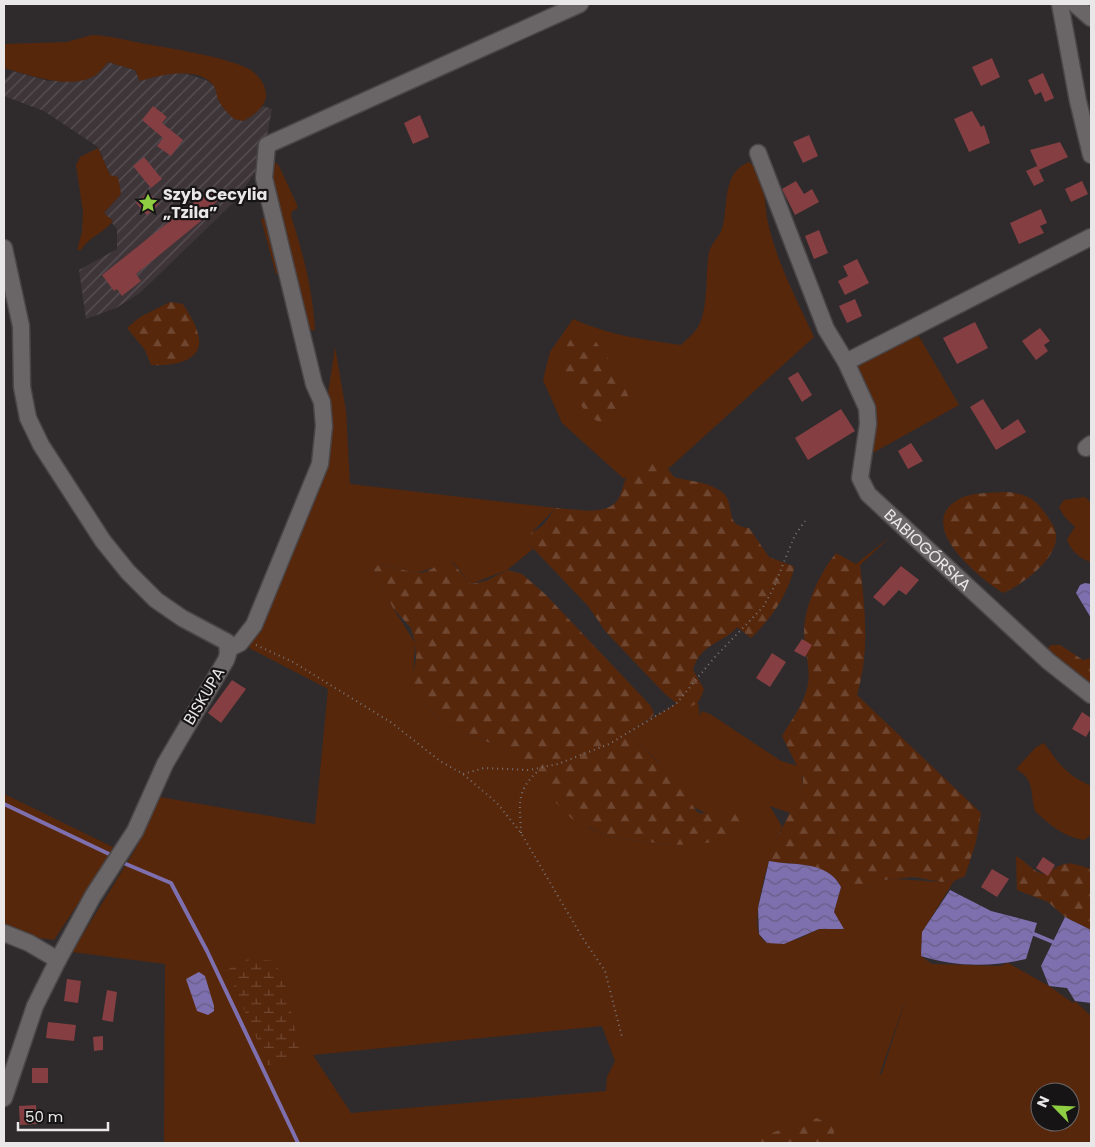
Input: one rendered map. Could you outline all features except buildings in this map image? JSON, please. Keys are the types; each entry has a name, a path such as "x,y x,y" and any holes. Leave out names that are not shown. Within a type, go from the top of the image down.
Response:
{"street":[{"path":"228,649 247,636 254,625 320,464 324,426 322,402 312,375 264,178 267,145 580,4"},
{"path":"1060,4 1078,101 1091,155"},
{"path":"1076,4 1091,18"},
{"name":"BABIOGÓRSKA","path":"758,153 826,329 846,362 867,408 868,424 860,478 868,494 1048,661 1091,695"},
{"path":"846,362 1091,237"},
{"name":"BISKUPA","path":"4,248 21,326 22,387 28,418 41,445 103,541 128,572 156,600 182,618 227,642 228,649 226,660 165,764 135,831 93,896 35,1006 4,1098"},
{"path":"4,933 29,943 58,960"}],"path":[{"path":"463,774 484,768 539,769 609,744 676,704 714,658 762,607 773,589 796,535 805,521"},
{"path":"247,636 255,644 293,662 392,723 440,761 463,774 496,803 521,833 582,938 605,971 622,1037"},
{"path":"521,833 519,801 522,789 539,769"}],"shaded area":[{"path":"108,62 135,70 140,81 170,72 183,73 206,80 213,85 243,121 263,106 272,109 262,163 235,201 140,293 116,308 86,319 79,270 117,249 117,229 104,213 121,194 110,175 98,147 44,111 4,96 4,81 13,71 48,81 96,75"}],"green space":[{"path":"92,35 215,57 239,65 249,69 259,77 266,93 265,101 258,111 243,121 234,119 228,113 220,104 214,86 199,76 179,73 140,81 135,70 108,62 94,76 73,82 49,80 4,68 4,44 67,42"},
{"path":"98,148 110,175 118,177 121,194 104,213 113,221 81,250 77,250 82,232 83,212 76,165 80,157"},
{"path":"271,158 279,166 297,205 297,209 292,211 291,216 307,272 315,331 304,328 281,276 276,274 261,219 267,217 256,171 262,163"},
{"path":"749,162 759,174 772,238 788,281 814,337 668,469 649,458 624,479 562,423 543,380 550,352 573,319 613,333 653,341 681,345 689,338 698,328 702,317 706,299 709,252 722,229 730,182 740,167"},
{"path":"170,302 183,304 197,330 198,347 190,358 174,364 151,365 145,350 127,328 140,317"},
{"path":"917,333 959,405 869,455 856,363"},
{"path":"571,339 596,342 619,373 629,398 616,420 609,423 601,423 594,419 579,403 566,382 563,361 565,351"},
{"path":"335,347 346,411 350,484 556,508 532,532 528,543 533,549 507,570 471,584 453,562 416,573 380,564 374,570 393,608 415,643 413,673 409,691 447,726 493,744 517,757 589,828 609,837 673,845 709,815 692,806 658,761 638,743 631,730 676,704 698,703 700,716 702,711 710,714 781,761 798,766 803,785 790,813 770,806 782,827 768,864 760,896 757,924 761,938 767,943 798,939 819,929 843,929 834,912 841,887 863,889 883,880 896,879 954,881 922,932 921,956 932,964 1000,966 1008,963 1049,986 1073,1003 1075,1001 1091,1016 1091,1143 164,1143 165,964 72,952 135,850 160,797 315,824 328,689 249,648 313,495","holes":["908,993 882,1073 879,1076","602,1026 615,1061 607,1077 606,1091 351,1113 313,1055"]},
{"path":"649,458 660,459 674,477 705,484 722,492 729,502 733,519 736,523 749,528 769,557 793,566 794,569 782,598 751,638 737,627 701,654 693,670 704,689 697,703 682,708 664,693 606,632 588,606 528,543 530,534 543,525 556,508 589,511 610,507 621,495 630,470 637,463"},
{"path":"1006,492 1024,495 1033,500 1050,520 1056,534 1052,552 1038,570 1020,584 1003,593 979,575 954,549 946,535 943,521 947,509 961,498 977,494"},
{"path":"1085,497 1091,503 1091,562 1079,556 1070,547 1067,539 1075,527 1064,516 1059,507 1064,500"},
{"path":"891,536 860,565 865,614 865,646 864,662 857,695 981,813 976,842 965,876 954,881 942,882 914,877 883,880 863,889 849,889 841,887 835,878 818,868 769,861 772,848 803,787 803,778 782,736 801,704 808,684 809,677 804,639 805,621 810,600 819,579 836,553 856,564"},
{"path":"449,559 471,584 486,581 507,570 522,574 545,594 650,705 654,713 652,717 631,730 638,743 667,770 698,813 735,809 745,830 734,840 694,844 673,845 609,837 572,819 550,797 517,757 493,744 447,726 409,691 416,659 415,643 411,628 393,608 374,570 379,564 416,573 426,572"},
{"path":"1051,645 1060,645 1083,660 1091,658 1091,686 1044,653"},
{"path":"1044,743 1064,769 1091,786 1091,835 1084,840 1070,836 1057,829 1035,811 1029,782 1016,769 1036,747"},
{"path":"4,794 115,848 54,940 4,933"},
{"path":"1016,856 1033,869 1045,874 1067,864 1091,869 1091,930 1065,917 1048,902 1017,890"},
{"path":"250,958 274,961 284,980 301,1058 268,1065 227,970"},
{"path":"817,1118 834,1127 834,1143 748,1143 789,1126"}],"water":[{"path":"1085,583 1091,584 1091,618 1076,593 1080,585"},
{"path":"769,861 819,868 835,878 841,887 834,912 844,929 819,929 784,944 767,943 759,934 758,908"},
{"path":"950,890 991,911 1037,923 1026,959 1013,962 973,965 934,960 921,956 922,932"},
{"path":"1065,917 1091,930 1091,1003 1075,1001 1067,988 1049,986 1041,966"},
{"path":"199,972 205,976 214,1006 214,1011 208,1015 197,1011 186,979"}],"waterway":[{"path":"4,804 109,854"},
{"path":"126,864 171,883 207,951 298,1143"},
{"path":"1034,934 1053,942"}],"place":[{"name":"Szyb Cecylia „Tzila”","path":"148,203"}]}
